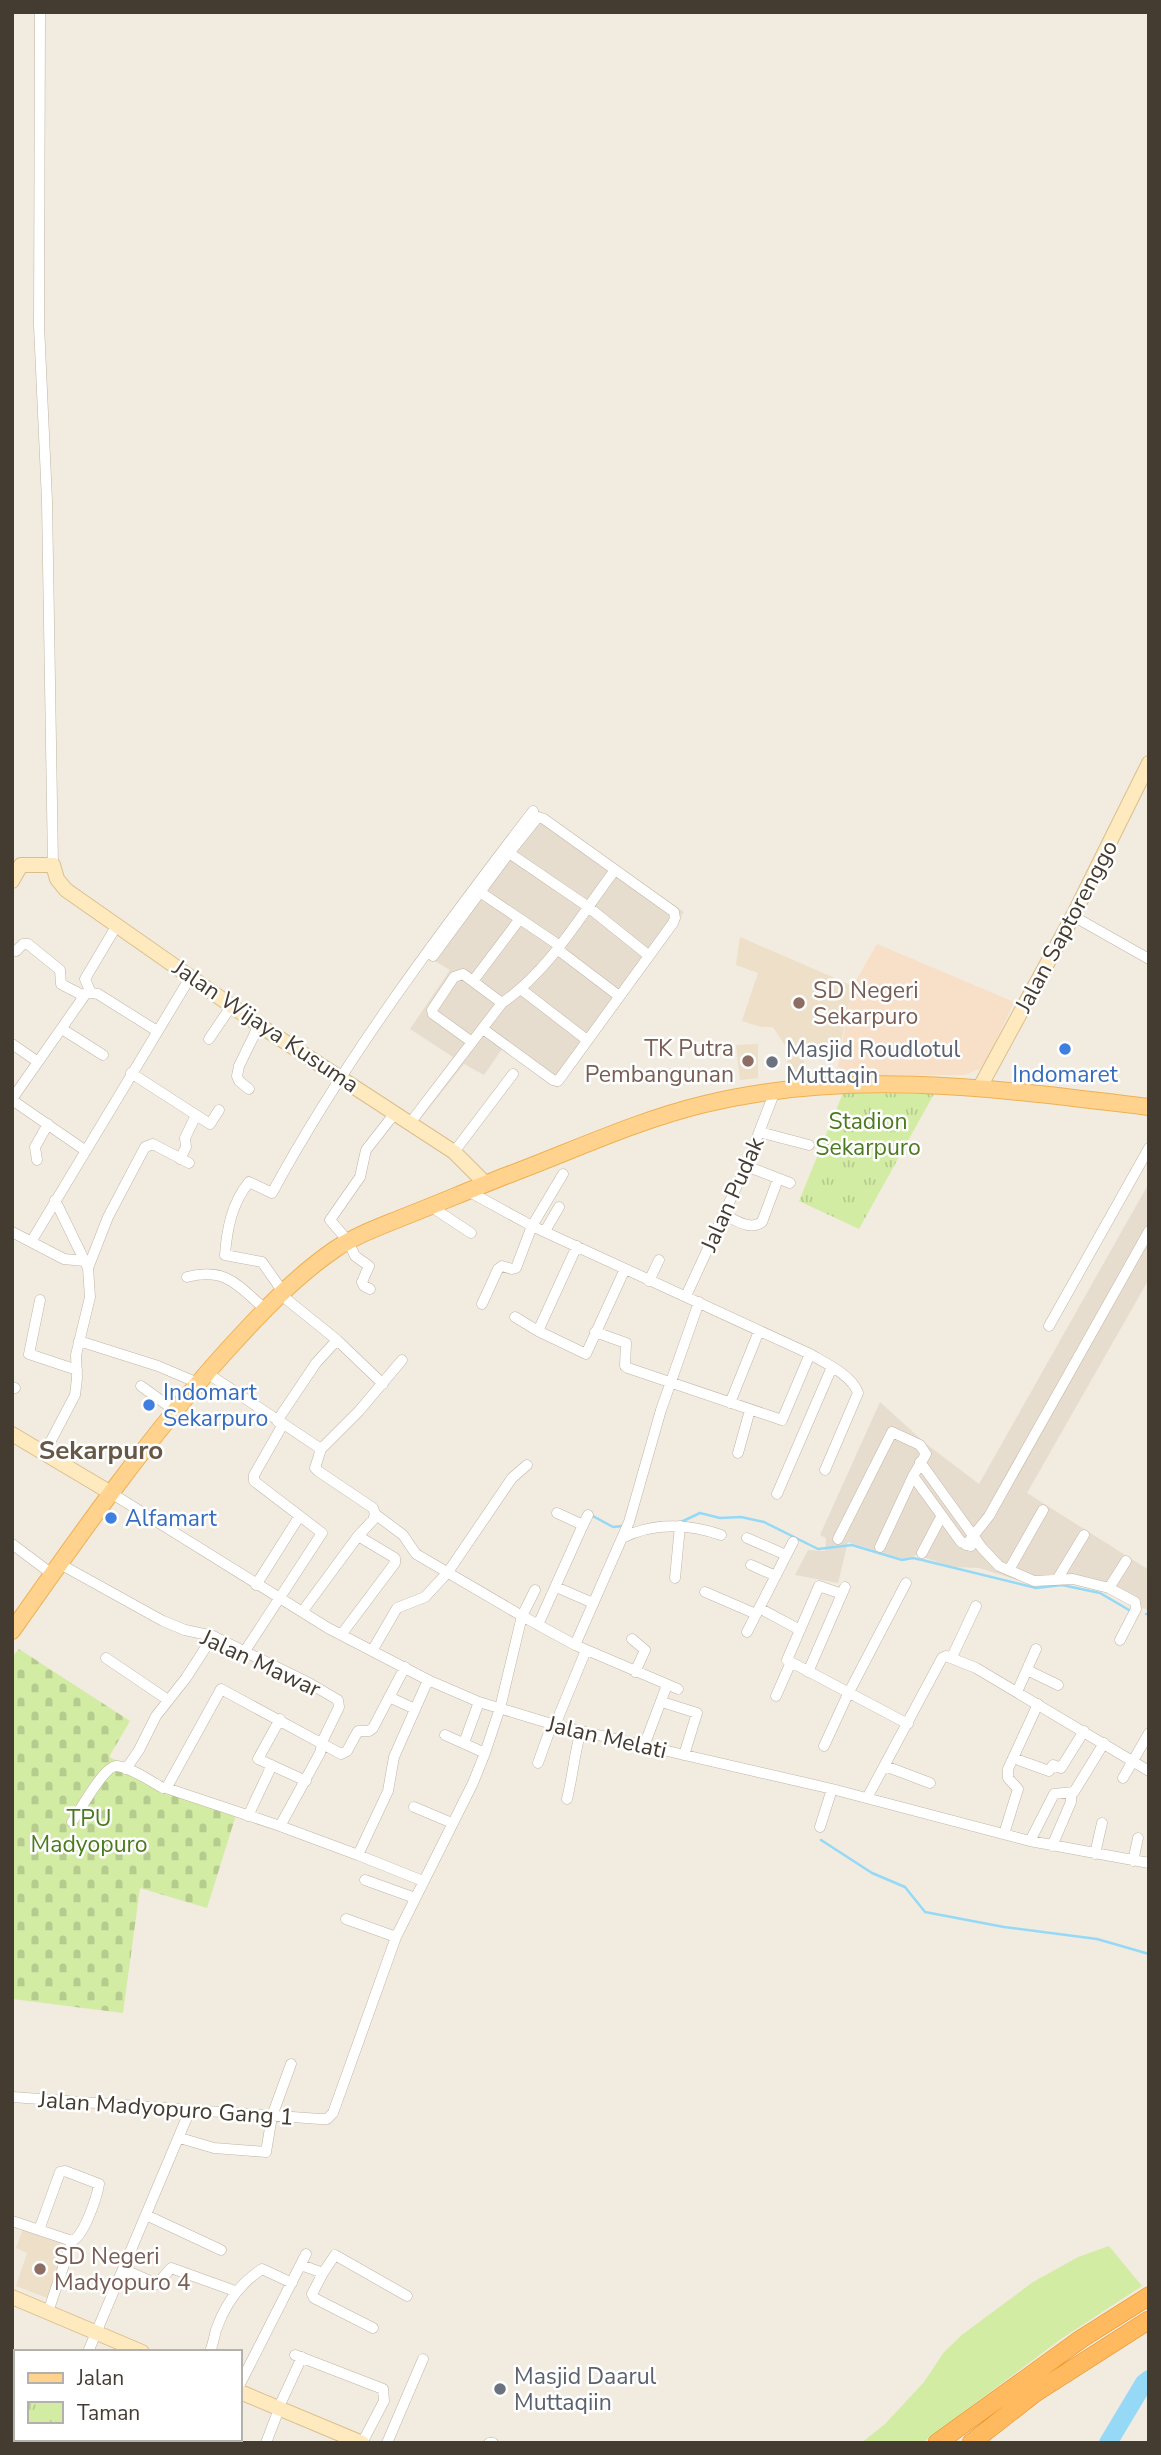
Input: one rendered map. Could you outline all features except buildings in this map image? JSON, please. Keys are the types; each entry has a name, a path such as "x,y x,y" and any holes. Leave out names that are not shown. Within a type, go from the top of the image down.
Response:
{"highway":[{"path":"937,2443 1081,2339 1149,2296"},
{"path":"971,2443 1035,2393 1149,2320"}],"main road":[{"path":"12,1631 174,1410 265,1309 348,1241 467,1191 680,1111 776,1090 896,1084 980,1087 1149,1107"}],"street":[{"path":"12,881 17,865 53,865 47,500 39,325 40,12"},
{"name":"Jalan Saptorenggo","path":"980,1087 1073,916 1149,763"},
{"path":"383,1384 282,1293 262,1262 225,1255 230,1217 248,1182 272,1194 340,1078 418,962 533,811"},
{"path":"433,956 509,853 536,818 540,817 676,915 673,923 558,1081 483,1029"},
{"path":"509,853 587,906 648,955"},
{"name":"Jalan Wijaya Kusuma","path":"53,865 57,879 66,890 259,1025 454,1152 486,1184"},
{"path":"410,1123 502,1003 522,990 559,947 615,870"},
{"path":"480,892 559,947 619,996"},
{"path":"1073,916 1149,959"},
{"path":"473,981 519,920"},
{"path":"86,1151 12,1100 87,994 85,979 117,925"},
{"path":"12,950 16,951 23,944 28,944 60,970 61,984 87,994 158,1031"},
{"path":"472,1042 438,1018 432,1010 458,974 463,974 502,1003"},
{"path":"31,1242 191,976"},
{"path":"522,990 587,1040"},
{"path":"209,1039 232,1005"},
{"path":"249,1089 239,1082 237,1073 259,1025"},
{"path":"62,1029 103,1055"},
{"path":"12,1044 38,1062"},
{"path":"131,1073 211,1124 219,1110"},
{"path":"454,1152 513,1074"},
{"name":"Jalan Pudak","path":"686,1296 746,1166 776,1090"},
{"path":"370,1289 362,1282 369,1266 355,1256 348,1241 330,1220 360,1177 366,1150 395,1113"},
{"path":"86,1265 145,1147 153,1144 184,1161 184,1138 196,1115"},
{"path":"37,1160 35,1147 48,1124"},
{"path":"759,1132 809,1144"},
{"path":"1049,1326 1149,1148"},
{"path":"746,1166 790,1183"},
{"path":"482,1304 498,1269 502,1266 516,1268 532,1226 563,1174"},
{"path":"724,1215 749,1226 758,1226 762,1222 778,1179"},
{"path":"467,1191 532,1226 810,1354 832,1367 855,1385 858,1393 825,1470"},
{"path":"45,1452 73,1402 79,1341 90,1297 86,1265 55,1200"},
{"path":"430,1206 471,1233"},
{"path":"545,1231 559,1207"},
{"path":"966,1545 989,1516 1149,1231"},
{"path":"12,1232 64,1259 86,1265"},
{"path":"538,1331 577,1246"},
{"path":"649,1280 659,1260"},
{"path":"515,1317 586,1354 625,1269"},
{"path":"187,1277 205,1274 225,1276 234,1280 265,1309"},
{"path":"40,1300 29,1354 77,1370"},
{"path":"575,1645 625,1531 671,1381 699,1302"},
{"path":"730,1403 759,1331"},
{"path":"595,1332 626,1343 625,1366 628,1368 782,1420 810,1354"},
{"path":"245,1651 322,1533 254,1481 253,1477 280,1423 316,1363 337,1340"},
{"path":"79,1341 202,1378 321,1449"},
{"path":"402,1360 383,1384 321,1449 315,1468 373,1508 376,1514 403,1535 416,1554 575,1645 678,1689"},
{"path":"777,1494 832,1367"},
{"path":"141,1386 174,1410"},
{"path":"738,1453 750,1410"},
{"path":"838,1539 892,1432 920,1445 926,1454 880,1546"},
{"path":"12,1434 111,1493"},
{"path":"920,1462 982,1548 999,1566 1034,1581 1073,1579 1109,1588 1136,1604 1120,1640"},
{"path":"372,1651 397,1608 425,1597 448,1572 512,1478 527,1465"},
{"path":"913,1476 961,1542 982,1548"},
{"name":"Jalan Melati","path":"111,1493 280,1600 341,1635 479,1702 553,1725 832,1789 1030,1841 1149,1863"},
{"path":"1009,1570 1043,1510"},
{"path":"538,1625 585,1520 557,1513"},
{"path":"302,1612 376,1514"},
{"path":"256,1585 299,1517"},
{"path":"922,1553 941,1517"},
{"path":"625,1531 680,1526 722,1535"},
{"path":"675,1578 680,1526"},
{"path":"1058,1578 1084,1535"},
{"path":"341,1635 395,1563 395,1558 358,1536"},
{"path":"747,1538 786,1555"},
{"path":"747,1632 793,1542"},
{"name":"Jalan Mawar","path":"12,1544 56,1569 163,1621 185,1630 213,1636 338,1700 339,1707 306,1781 280,1826"},
{"path":"1109,1588 1126,1561"},
{"path":"751,1565 776,1576"},
{"path":"824,1746 906,1583"},
{"path":"776,1696 790,1662 788,1657 819,1586 843,1590 808,1672"},
{"path":"556,1587 593,1603"},
{"path":"346,1920 396,1937 485,1753 522,1616 535,1590"},
{"path":"705,1592 800,1630"},
{"path":"952,1657 975,1606"},
{"path":"127,1769 156,1716 186,1678 213,1636"},
{"path":"632,1639 645,1650 635,1672"},
{"path":"1017,1692 1036,1649"},
{"path":"538,1763 586,1650"},
{"path":"867,1798 942,1658 952,1657 976,1668 1149,1771"},
{"path":"106,1658 168,1700"},
{"path":"790,1662 908,1724"},
{"path":"166,1788 174,1779 220,1689 337,1753 344,1754 358,1731 369,1731 373,1728 405,1667"},
{"path":"1027,1670 1058,1685"},
{"path":"358,1856 388,1791 394,1757 428,1679"},
{"path":"644,1746 667,1685"},
{"path":"389,1697 415,1709"},
{"path":"464,1743 479,1702"},
{"path":"662,1702 696,1712 684,1755"},
{"path":"1004,1834 1018,1789 1007,1775 1038,1704"},
{"path":"279,1719 258,1757 306,1781"},
{"path":"567,1799 575,1768 573,1757 581,1731"},
{"path":"1013,1758 1048,1770 1054,1765 1061,1768 1084,1731"},
{"path":"1123,1778 1149,1733"},
{"path":"445,1735 485,1753"},
{"path":"1052,1846 1071,1802 1071,1794 1104,1743"},
{"path":"72,1822 106,1772 116,1766 166,1788 280,1826 423,1881"},
{"path":"248,1816 272,1766"},
{"path":"885,1766 930,1783"},
{"path":"820,1827 832,1789"},
{"path":"1030,1841 1054,1794 1071,1794"},
{"path":"414,1807 452,1823"},
{"path":"1094,1854 1102,1823"},
{"path":"1133,1861 1138,1838"},
{"path":"365,1880 415,1898"},
{"name":"Jalan Madyopuro Gang 1","path":"12,2096 327,2119 333,2113 396,1937"},
{"path":"180,2138 214,2148 266,2152 272,2116 290,2064"},
{"path":"89,2350 190,2110"},
{"path":"39,2230 60,2172 65,2171 99,2185 79,2237 72,2241 48,2312"},
{"path":"146,2215 221,2250"},
{"path":"12,2221 72,2241"},
{"path":"242,2381 306,2255"},
{"path":"373,2328 314,2298 312,2294 335,2255 407,2296"},
{"path":"301,2265 323,2273"},
{"path":"123,2269 158,2284 172,2268 235,2291"},
{"path":"211,2350 216,2331 235,2291 262,2269 292,2283"},
{"path":"12,2297 137,2350"},
{"path":"242,2393 279,2409 362,2443 384,2401 383,2389 299,2356 279,2409 266,2443"},
{"path":"387,2443 423,2359"}],"shaded area":[{"path":"537,810 684,912 557,1088 502,1049 484,1075 464,1064 419,1121 410,1115 453,1057 410,1029 450,970 426,956"},
{"name":"SD Negeri Sekarpuro","path":"740,937 853,986 837,1060 805,1057 802,1073 787,1075 788,1050 773,1027 761,1027 742,1021 758,973 736,965"},
{"path":"877,944 1014,1002 984,1067 965,1075 836,1076 853,986"},
{"name":"TK Putra Pembangunan","path":"758,1044 758,1078 740,1080 736,1045"},
{"path":"1149,1183 1149,1279 1027,1493 1149,1570 1149,1610 1129,1604 1105,1590 1070,1583 1036,1586 979,1568 952,1567 917,1555 903,1559 848,1542 838,1583 795,1575 808,1550 825,1551 826,1538 820,1535 880,1402 925,1443 979,1484"},
{"name":"SD Negeri Madyopuro 4","path":"24,2226 69,2241 50,2299 16,2286 27,2253 16,2248"}],"green space":[{"name":"Stadion Sekarpuro","path":"843,1093 934,1094 859,1229 799,1201"},
{"name":"TPU Madyopuro","path":"19,1649 130,1721 109,1757 236,1815 207,1908 140,1888 123,2013 12,1999 12,1657"},
{"path":"1109,2246 1142,2286 1061,2339 922,2443 861,2443 885,2424 924,2382 944,2352 963,2334 1033,2282 1078,2257"}],"waterway":[{"path":"681,1522 700,1513 720,1518 741,1517 764,1522 818,1549 852,1545 902,1560 913,1558 1036,1588 1062,1585 1100,1593 1129,1610"},
{"path":"591,1515 613,1527 623,1526"},
{"path":"821,1840 872,1873 905,1887 925,1912 1004,1927 1097,1939 1149,1954"},
{"path":"1108,2443 1149,2379"}],"place":[{"name":"SD Negeri Sekarpuro","path":"799,1003"},
{"name":"Indomaret","path":"1065,1049"},
{"name":"TK Putra Pembangunan","path":"748,1061"},
{"name":"Masjid Roudlotul Muttaqin","path":"772,1062"},
{"name":"Indomart Sekarpuro","path":"149,1405"},
{"name":"Alfamart","path":"111,1518"},
{"name":"SD Negeri Madyopuro 4","path":"40,2269"},
{"name":"Masjid Daarul Muttaqiin","path":"500,2389"}],"district":[{"name":"Sekarpuro","path":"101,1450"}]}
